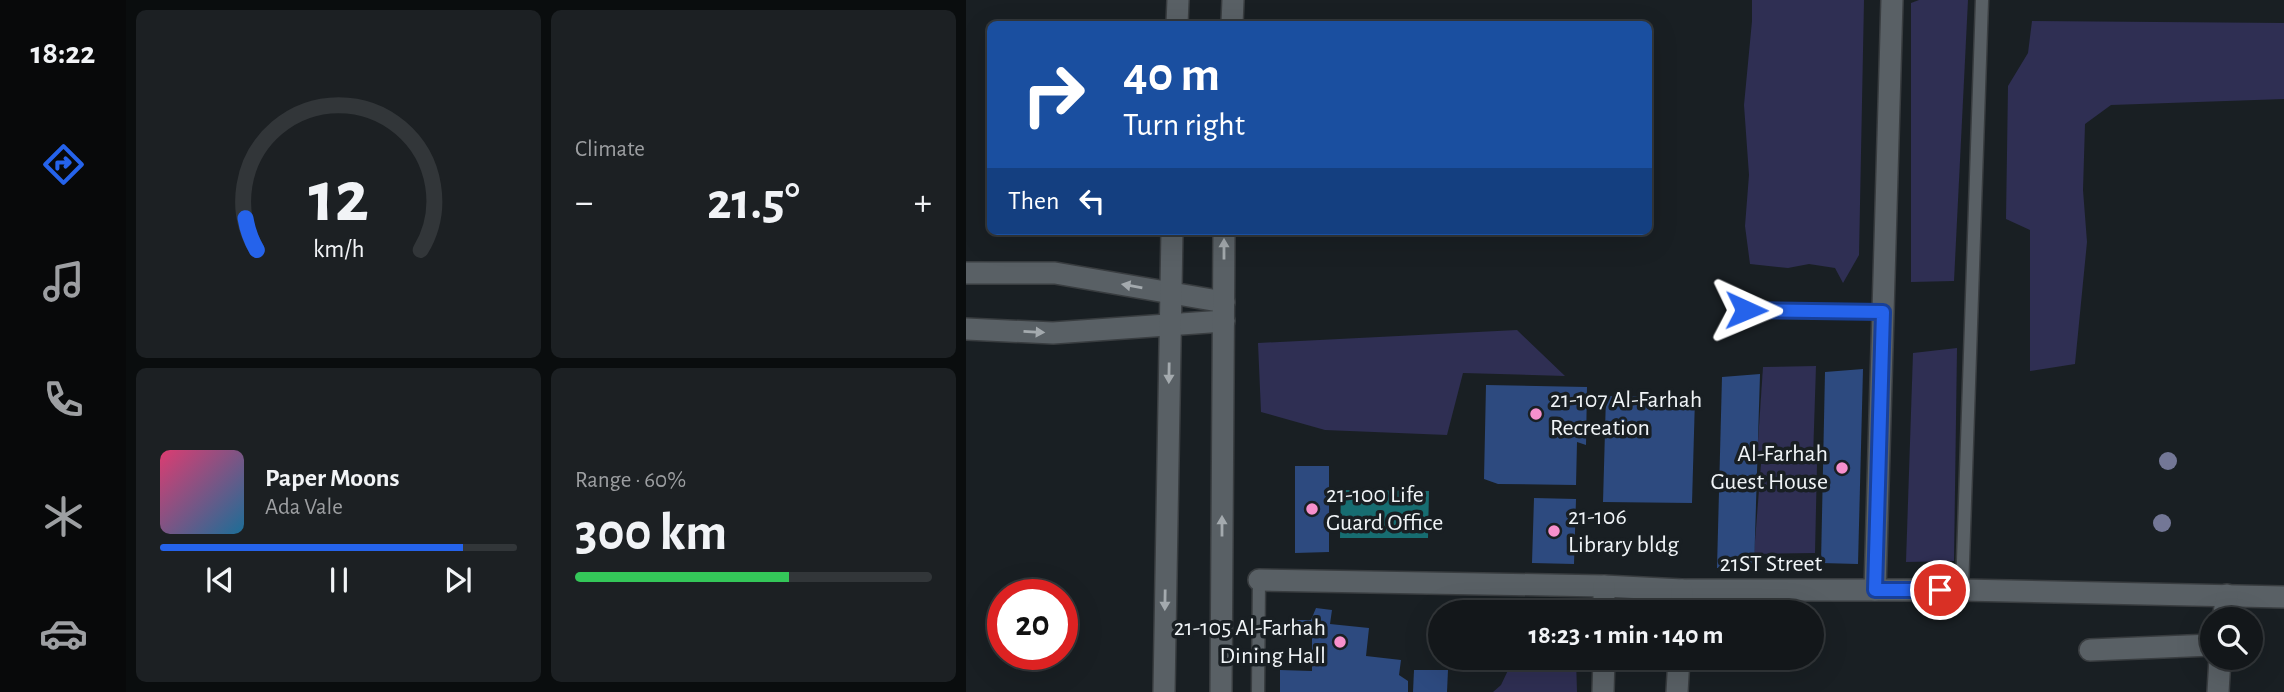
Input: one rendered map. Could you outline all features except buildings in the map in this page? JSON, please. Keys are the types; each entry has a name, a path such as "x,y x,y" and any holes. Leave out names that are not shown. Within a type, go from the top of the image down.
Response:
{"street":[{"path":"1177,21 1178,0"},
{"path":"1232,21 1233,0"},
{"path":"1875,590 1892,0"},
{"path":"1164,692 1172,235"},
{"path":"1221,692 1224,235"},
{"path":"966,273 1055,273 1171,293 1224,311"},
{"path":"966,328 1053,333 1170,324 1224,311"},
{"name":"21ST Street","path":"1259,580 1604,586 1682,590 1962,590 2284,597"},
{"path":"1604,586 1604,600"},
{"path":"1682,590 1682,600"},
{"path":"2226,607 2227,595"},
{"path":"2090,650 2200,645"},
{"path":"1603,692 1604,670"},
{"path":"1677,692 1678,670"},
{"path":"2218,692 2219,670"}],"lane":[{"path":"1962,590 1982,0"},
{"path":"1746,310 1883,312"},
{"path":"1258,692 1259,580"}],"shaded area":[{"path":"1752,0 1864,0 1859,255 1843,283 1835,268 1809,264 1788,268 1750,264 1745,226 1749,175 1744,105"},
{"path":"1919,0 1968,0 1954,281 1911,282 1911,3"},
{"path":"2032,21 2284,23 2284,99 2111,105 2085,124 2083,190 2087,242 2075,364 2030,371 2030,230 2006,219 2008,86 2028,53"},
{"path":"1517,330 1565,376 1463,373 1447,435 1325,430 1261,412 1258,343"},
{"path":"1957,348 1954,561 1906,562 1913,353"},
{"path":"1816,366 1813,458 1757,456 1763,367"},
{"path":"1761,464 1817,464 1815,553 1754,554"},
{"path":"1508,670 1576,670 1577,692 1493,692 1501,685"}],"water":[{"path":"1341,490 1429,491 1428,538 1340,538"}],"place":[{"name":"21-107 Al-Farhah Recreation","path":"1536,414"},
{"name":"Al-Farhah Guest House","path":"1842,468"},
{"name":"21-100 Life Guard Office","path":"1312,509"},
{"name":"21-106 Library bldg","path":"1554,531"},
{"name":"21-105 Al-Farhah Dining Hall","path":"1340,642"}],"route":[{"path":"1746,310 1883,312 1875,590 1940,590"}]}
